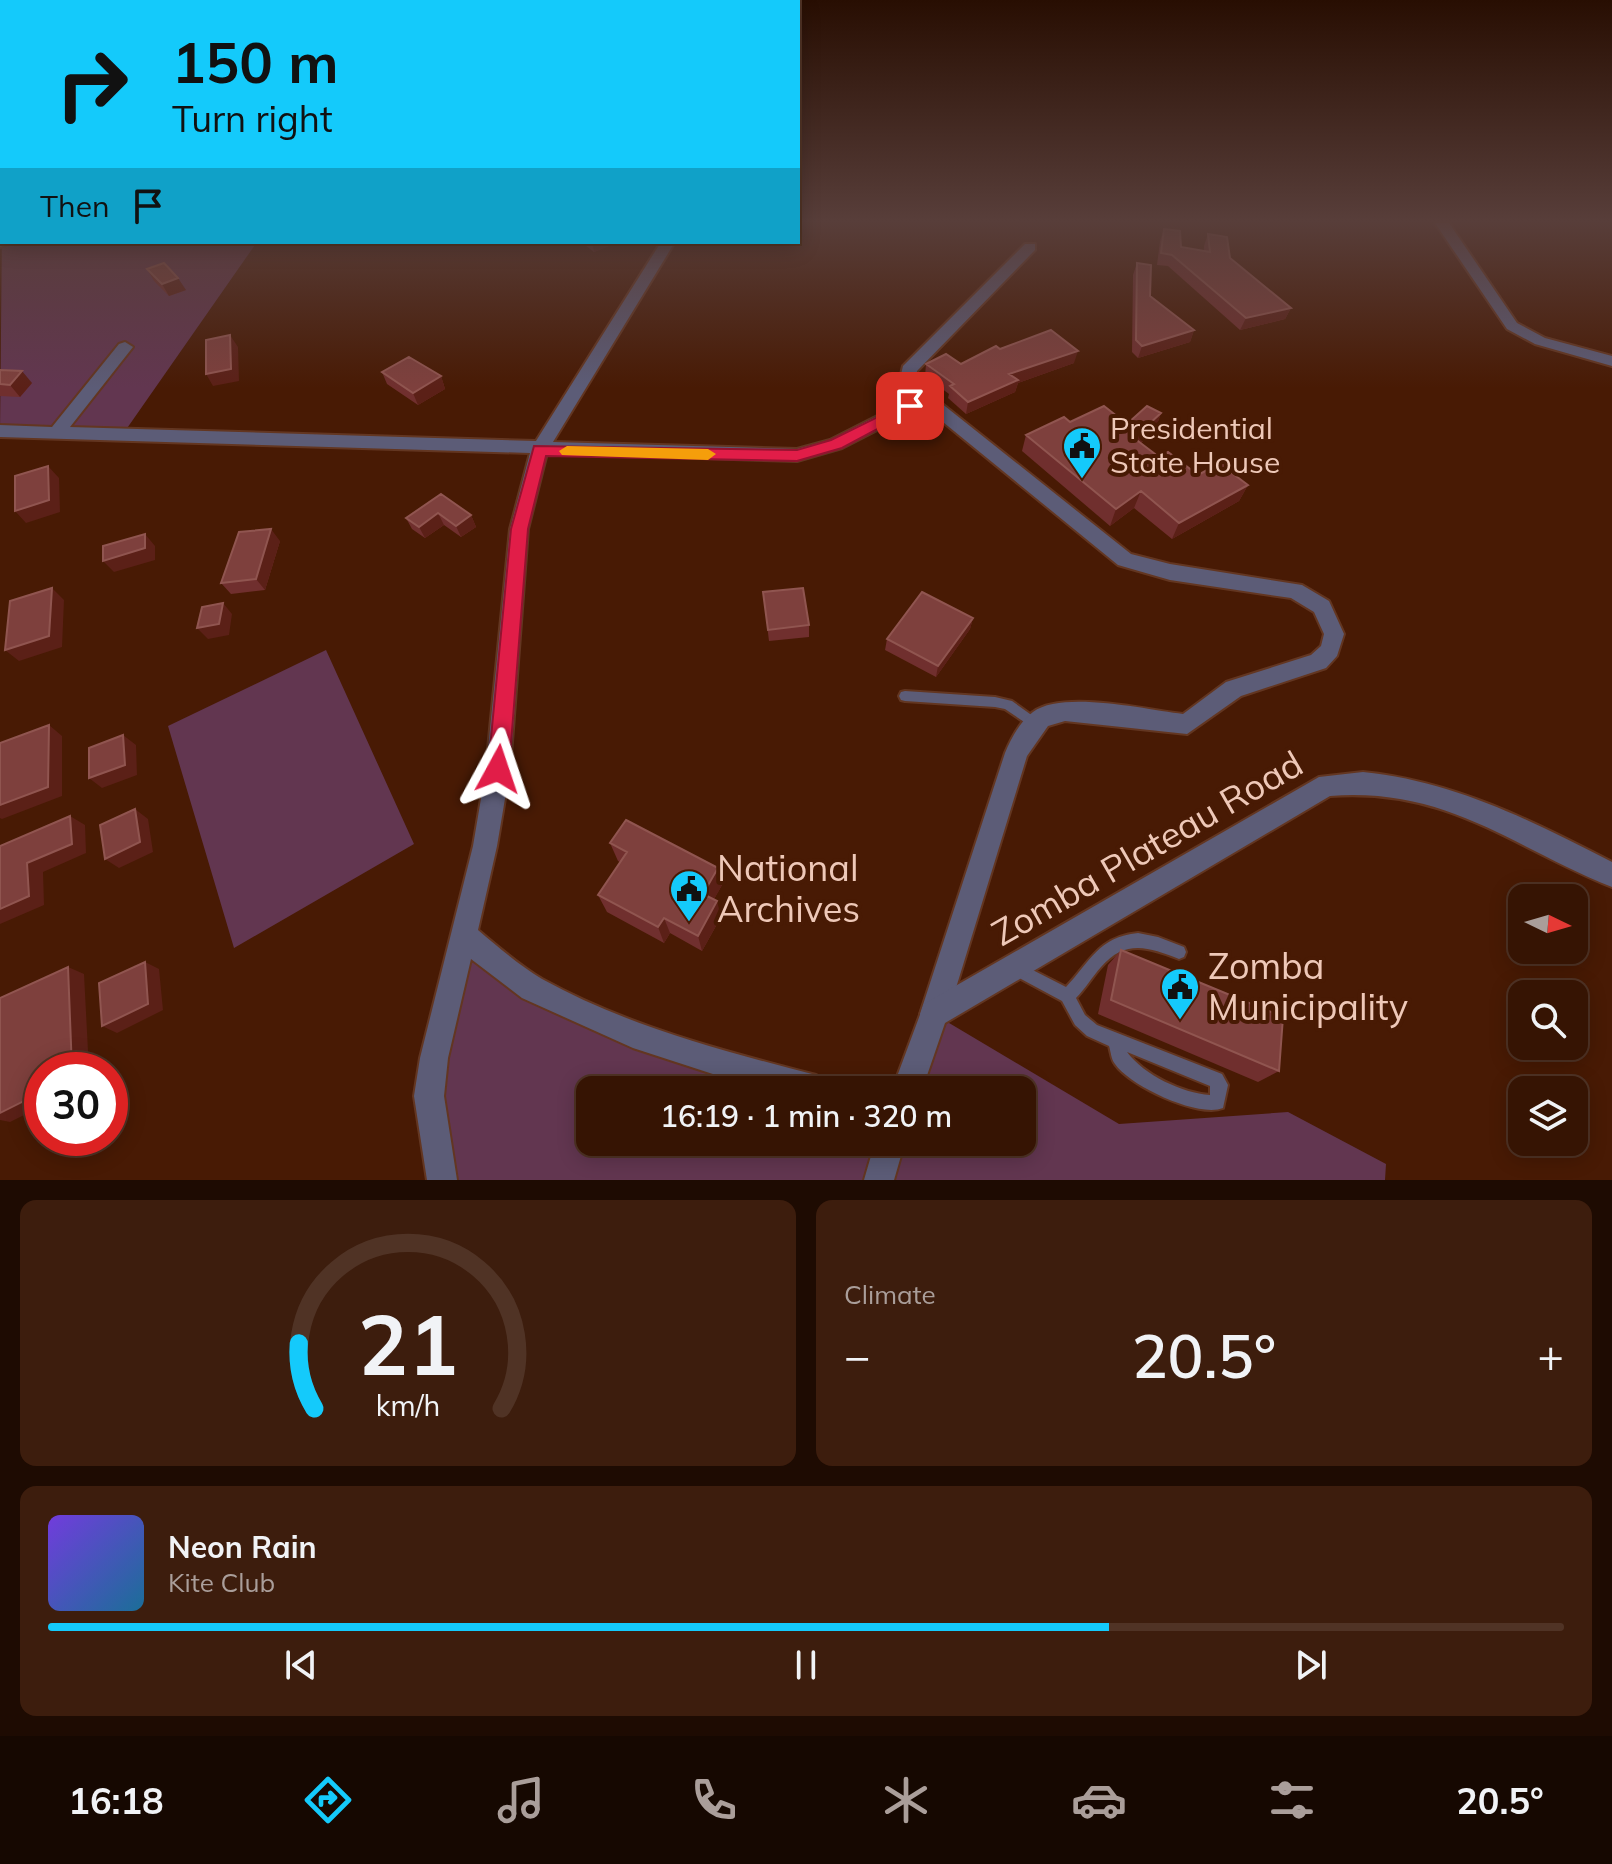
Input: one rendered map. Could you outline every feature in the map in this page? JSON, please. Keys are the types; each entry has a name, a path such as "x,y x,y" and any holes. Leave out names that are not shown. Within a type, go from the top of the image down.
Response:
{"street":[{"path":"442,1180 429,1096 434,1058 498,769 519,529 539,450 646,278"},
{"path":"910,406 905,391 909,370 999,278"},
{"path":"1479,278 1512,326 1540,341 1612,361"},
{"path":"58,431 125,347"},
{"path":"0,431 539,450 797,455 836,444 910,406 922,403 937,405 1125,560 1170,572 1295,591 1322,607 1334,634 1330,650 1318,662 1234,689 1187,724 1065,711 1053,712 1033,723 1016,753 912,1076"},
{"name":"Zomba Plateau Road","path":"934,1014 1016,969 1327,785 1352,781 1397,785 1453,802 1511,824 1612,875"},
{"path":"463,935 532,988 634,1034 760,1076"},
{"path":"879,1180 886,1156"}],"lane":[{"path":"905,696 995,702 1008,705 1033,723"},
{"path":"1067,996 1082,984 1098,958 1123,942 1150,939 1179,952"},
{"path":"1016,969 1067,996 1080,1020 1092,1031 1116,1040 1216,1080 1220,1085 1217,1102 1179,1096 1146,1078 1120,1058 1116,1040"}],"shaded area":[{"path":"2,278 232,278 123,434 0,431"},
{"path":"326,650 414,844 234,948 168,726"},
{"path":"471,927 544,988 781,1076 576,1076 576,1156 1036,1156 1036,1076 912,1076 934,1014 1119,1124 1288,1112 1386,1164 1385,1180 456,1180 440,1118 451,1011"}],"building":[{"path":"156,278 178,278 162,284"},
{"path":"1137,278 1151,278 1150,296 1194,330 1142,346 1136,340"},
{"path":"1199,278 1254,278 1291,308 1246,318"},
{"path":"1051,330 1078,351 1009,374 1018,380 968,402 950,386 954,384 926,364 946,354 961,364 996,346 1000,349"},
{"path":"230,335 231,369 206,374 206,340"},
{"path":"409,357 441,376 413,393 382,372"},
{"path":"0,370 22,371 10,385 0,384"},
{"path":"1104,406 1127,424 1147,406 1161,413 1134,438 1159,457 1168,452 1198,475 1224,461 1237,470 1232,473 1248,485 1179,523 1141,491 1116,509 1026,435 1064,417 1070,422"},
{"path":"48,466 49,500 15,511 15,476"},
{"path":"441,494 471,515 456,526 438,513 419,527 406,518"},
{"path":"271,529 256,579 221,583 239,532"},
{"path":"145,534 145,548 103,561 103,546"},
{"path":"52,588 49,636 5,650 10,601"},
{"path":"803,588 809,625 768,630 763,592"},
{"path":"922,592 973,618 938,666 887,639"},
{"path":"223,603 219,624 197,628 202,607"},
{"path":"49,725 48,787 0,805 0,743"},
{"path":"123,735 125,765 89,778 89,748"},
{"path":"135,809 140,842 105,859 100,825"},
{"path":"70,816 72,844 27,863 29,896 0,909 0,846"},
{"path":"626,820 718,868 703,894 717,901 698,936 664,918 658,927 598,895 627,852 610,843"},
{"path":"1121,950 1283,1017 1279,1071 1111,1000"},
{"path":"145,962 148,1004 102,1026 99,983"},
{"path":"68,967 71,1052 24,1052 24,1101 0,1113 0,998"}],"slow traffic":[{"path":"567,451 708,454"}],"place":[{"name":"Presidential State House","path":"1082,480"},
{"name":"National Archives","path":"689,923"},
{"name":"Zomba Municipality","path":"1180,1021"}],"route":[{"path":"498,769 519,529 539,450 797,455 836,444 910,406"}]}
